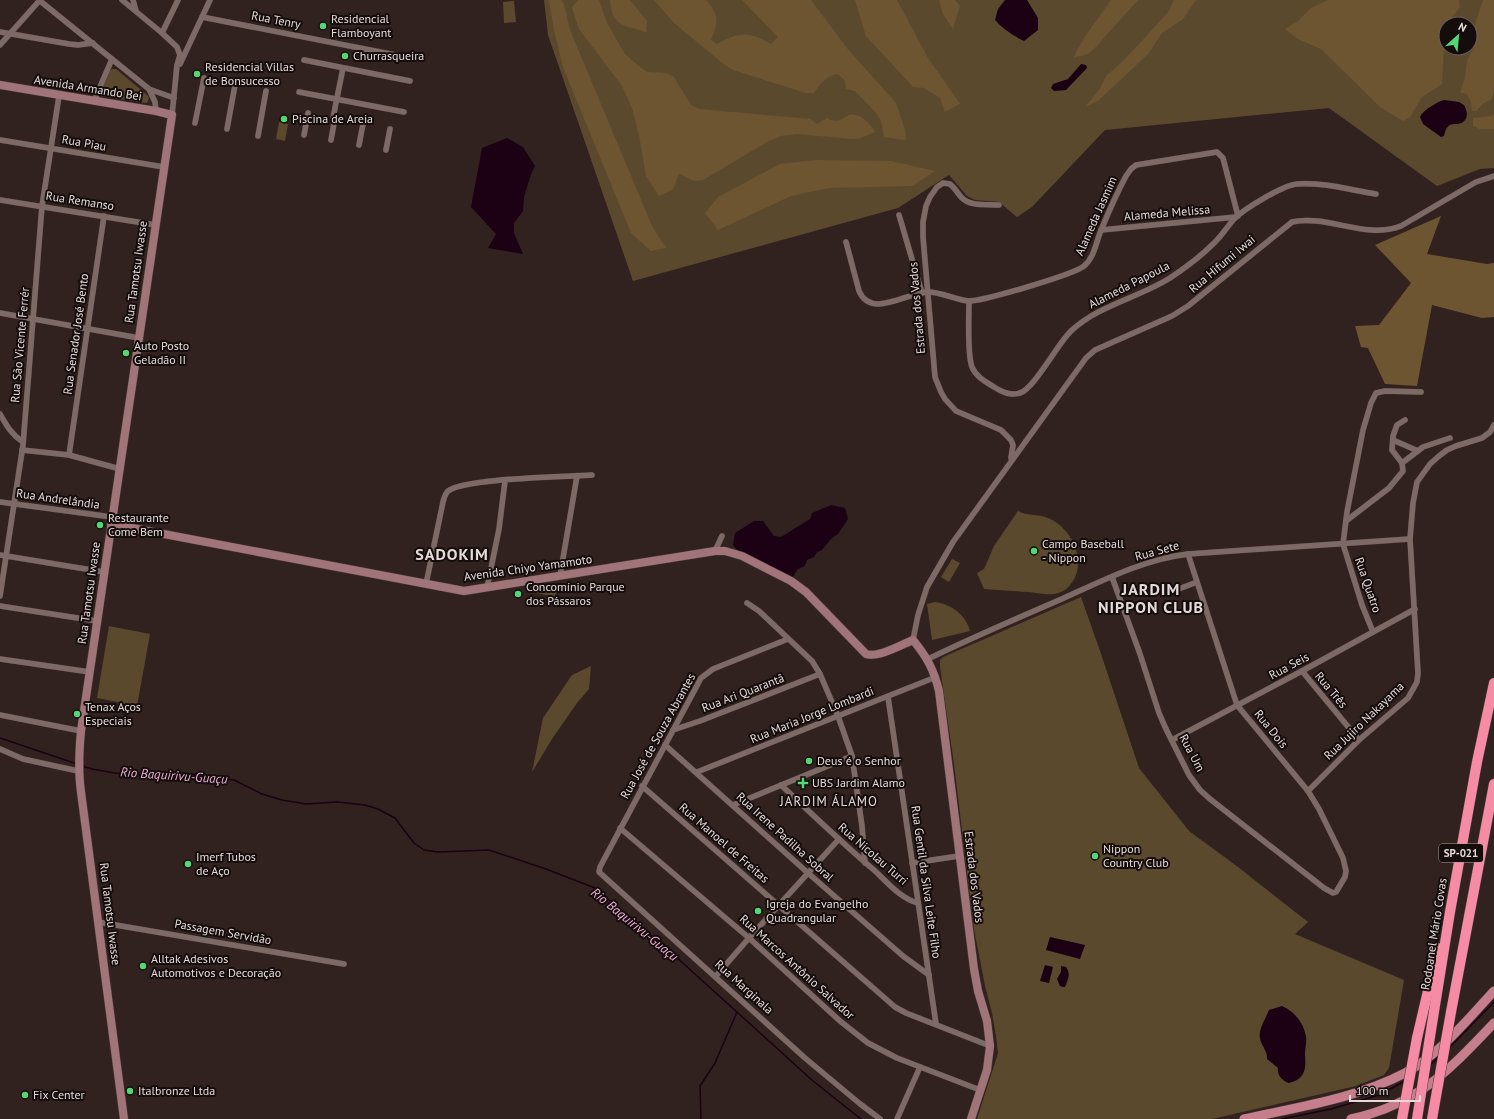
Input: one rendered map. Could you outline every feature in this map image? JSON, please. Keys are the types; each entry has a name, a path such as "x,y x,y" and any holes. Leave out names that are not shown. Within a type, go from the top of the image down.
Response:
{"highway":[{"name":"Rodoanel Mário Covas","path":"1417,1119 1450,912 1477,762 1494,683"},
{"name":"SP-021","path":"1432,1119 1494,784"},
{"path":"1402,1119 1417,1038 1441,935 1450,912"}],"main road":[{"path":"1244,1119 1351,1095 1384,1083 1405,1073 1443,1045 1494,991"},
{"path":"1351,1119 1387,1108 1427,1087 1455,1064 1494,1023"}],"street":[{"path":"0,46 40,0 149,89 174,98"},
{"name":"Rua Tamotsu Iwasse","path":"122,0 162,33 177,47 179,52 172,115 81,731 78,770 124,1119"},
{"path":"133,0 136,11"},
{"path":"162,33 178,0"},
{"path":"177,71 210,0"},
{"name":"Rua Tenry","path":"202,17 416,58"},
{"path":"0,32 69,44 78,45 93,43"},
{"path":"94,101 112,59"},
{"path":"304,60 410,81"},
{"path":"331,140 336,99 343,68"},
{"path":"195,123 204,78"},
{"name":"Avenida Armando Bei","path":"0,85 172,115"},
{"path":"227,129 235,85"},
{"path":"149,89 155,102 156,111"},
{"path":"258,136 266,91"},
{"path":"299,92 404,112"},
{"name":"Rua São Vicente Ferrér","path":"0,596 3,556 15,504 23,442 42,206 59,96"},
{"path":"304,135 308,113"},
{"path":"359,145 363,124"},
{"path":"386,150 390,129"},
{"name":"Rua Piau","path":"0,140 164,167"},
{"name":"Alameda Jasmim","path":"924,292 969,301 1018,289 1083,268 1092,256 1101,230 1120,186 1131,169 1136,166 1217,152 1223,158 1237,217"},
{"name":"Rua Hifumi Iwai","path":"913,640 922,600 938,567 957,536 1086,358 1095,350 1172,316 1188,306 1292,222 1300,220 1314,220 1367,230 1392,230 1476,182 1494,176"},
{"name":"Estrada dos Vados","path":"999,205 972,204 967,202 953,186 947,182 937,187 926,206 923,222 924,292 931,315 934,367 941,392 956,411 1006,434 1013,445 1010,462"},
{"name":"Alameda Papoula","path":"969,301 969,334 972,366 979,377 1004,393 1021,393 1032,384 1070,332 1082,321 1169,278 1193,262 1214,243 1237,217 1272,194 1296,184 1314,184 1376,194"},
{"name":"Rua Remanso","path":"0,200 156,225"},
{"path":"846,242 862,299 875,304 924,292 899,215"},
{"name":"Rua Senador José Bento","path":"69,455 104,216"},
{"name":"Alameda Melissa","path":"1101,230 1237,217"},
{"path":"0,314 139,338"},
{"path":"1343,544 1363,430 1373,398 1376,394 1385,391 1421,392"},
{"path":"0,414 7,428 23,442"},
{"path":"1346,521 1390,488 1403,471 1402,462 1392,450 1393,436 1397,424 1405,420"},
{"name":"Rua Jujiro Nakayama","path":"1308,791 1359,740 1408,698 1413,691 1417,682 1418,661 1410,539 1415,488 1420,477 1430,464 1447,450 1482,438 1490,432 1494,425"},
{"path":"1402,462 1423,447 1450,438"},
{"path":"1393,440 1418,451"},
{"path":"22,450 69,455 120,469"},
{"path":"426,584 446,492 460,486 505,481 592,475"},
{"path":"560,576 577,476"},
{"path":"488,588 499,529 505,481"},
{"name":"Rua Andrelândia","path":"0,502 112,521"},
{"name":"Avenida Chiyo Yamamoto","path":"112,521 464,591 715,551 725,551 742,556 791,581 806,592 866,654 879,654 913,640"},
{"path":"715,551 722,536"},
{"name":"Rua Sete","path":"928,659 976,636 1112,577 1152,562 1176,556 1410,539"},
{"name":"Rua Quatro","path":"1343,544 1360,598 1373,632"},
{"name":"Rua Dois","path":"1188,554 1237,705 1308,791 1330,830 1345,864 1345,877 1338,890 1333,893 1324,888"},
{"path":"3,556 104,572"},
{"name":"Rua Um","path":"1112,577 1140,654 1159,713 1189,775 1200,790 1226,813 1324,888"},
{"path":"1176,590 1197,582"},
{"path":"747,603 759,611 812,661 820,674 838,716 852,756 862,826 865,863"},
{"path":"0,606 97,621"},
{"name":"Rua Seis","path":"1172,740 1415,609"},
{"name":"Rua José de Souza Abrantes","path":"600,867 642,786 702,678 707,672 788,639"},
{"name":"Estrada dos Vados","path":"913,640 928,659 936,677 974,969 978,991 987,1021 990,1046 987,1070 971,1119"},
{"path":"0,659 90,672"},
{"name":"Rua Três","path":"1302,671 1359,740"},
{"name":"Rua Ari Quarantã","path":"673,730 700,721 820,674"},
{"name":"Rua Maria Jorge Lombardi","path":"697,772 936,677"},
{"name":"Rua Gentil da Silva Leite Filho","path":"888,697 936,1024"},
{"path":"0,715 81,731"},
{"name":"Rua Irene Padilha Sobral","path":"665,745 697,772 808,873 928,976"},
{"path":"0,749 23,759 78,770"},
{"path":"733,805 852,756"},
{"name":"Rua Nicolau Turri","path":"781,785 865,863 900,893 913,902 918,903"},
{"name":"Rua Manoel de Freitas","path":"642,786 895,1007 906,1013 990,1046"},
{"name":"Rua Marcos Antônio Salvador","path":"620,828 749,938 840,1020 868,1043 880,1050 920,1067 980,1090"},
{"path":"716,976 839,839"},
{"path":"912,863 959,856"},
{"name":"Rua Marginala","path":"600,867 600,874 716,976 820,1071 858,1103 880,1119"},
{"name":"Passagem Servidão","path":"98,922 344,964"},
{"path":"898,1119 920,1067"}],"shaded area":[{"path":"544,0 1494,0 1494,168 1480,169 1437,186 1329,108 1105,130 1032,207 1017,217 999,202 975,200 967,196 949,175 898,208 633,281 548,35"},
{"path":"549,0 561,0 564,4 570,30 652,226 666,248 651,251 631,233 563,67 554,30"},
{"path":"578,0 599,0 607,23 625,54 648,72 666,73 674,77 691,105 699,109 810,119 817,124 827,118 838,121 847,116 855,115 867,121 875,132 861,138 852,139 797,134 781,136 767,142 703,180 694,181 679,174 673,189 659,196 646,176 639,135 632,108 622,86 579,29 572,7"},
{"path":"610,0 630,0 647,21 646,32 620,24 613,15"},
{"path":"654,0 706,0 716,15 716,24 711,40 717,44 738,35 750,35 771,44 778,37 742,0 811,0 847,48 896,103 905,130 906,140 884,137 881,121 877,114 855,91 846,89 845,81 838,74 827,78 821,83 814,93 806,93 733,70 726,66 674,23"},
{"path":"855,0 897,0 928,58 960,104 945,112 940,98 924,88 913,87 866,36"},
{"path":"939,0 955,0 960,6 953,29 943,14"},
{"path":"1005,0 1027,0 1038,18 1038,30 1024,41 1008,32 995,20 998,9"},
{"path":"1111,0 1138,0 1094,49 1088,54 1073,58 1084,38"},
{"path":"1174,0 1196,0 1183,19 1162,33 1148,54 1099,100 1085,107 1099,90 1107,75 1119,65 1168,12"},
{"path":"1328,0 1459,0 1460,7 1453,16 1438,16 1438,56 1443,56 1442,84 1422,97 1410,117 1403,121 1380,107 1321,49 1298,39 1285,29 1298,21 1311,8"},
{"path":"1483,0 1494,0 1494,91 1492,99 1482,104 1477,111 1472,111 1471,102 1467,94 1460,92 1465,78 1467,61 1470,56 1478,56 1478,16"},
{"path":"514,1 516,22 504,23 503,2"},
{"path":"1081,64 1086,65 1087,68 1066,90 1054,91 1051,88 1053,84 1068,79"},
{"path":"112,69 116,69 146,94 149,97 148,102 146,103 100,96 108,72"},
{"path":"1444,100 1459,102 1464,105 1467,116 1461,123 1452,124 1449,126 1444,136 1441,137 1423,124 1420,117 1430,107"},
{"path":"1494,114 1494,129 1480,129 1473,126 1473,118 1492,116"},
{"path":"279,122 288,124 285,141 276,139"},
{"path":"507,138 523,147 535,166 524,197 523,211 514,223 514,233 523,254 488,248 496,234 471,207 482,148"},
{"path":"815,160 891,161 935,171 912,186 829,188 791,196 718,230 705,213 718,197 780,164"},
{"path":"1441,216 1427,254 1487,264 1494,263 1494,317 1482,318 1432,305 1417,386 1385,384 1368,348 1361,347 1355,326 1379,325 1411,283 1375,245"},
{"path":"831,505 845,508 848,519 838,534 831,539 822,550 817,552 814,557 807,560 805,566 798,569 792,578 738,551 733,545 735,533 754,521 763,521 774,536 781,537 810,519 812,513"},
{"name":"Campo Baseball - Nippon","path":"1018,511 1025,514 1045,517 1053,521 1061,526 1072,540 1076,549 1078,566 1076,575 1072,582 1061,592 1048,594 984,589 977,573 984,569 994,546"},
{"path":"952,559 960,563 949,582 941,577"},
{"path":"549,586 557,588 554,600 546,599 547,595 536,593 537,588 548,590"},
{"name":"Nippon Country Club","path":"1081,597 1139,768 1189,831 1308,922 1295,934 1404,980 1389,1068 1384,1075 1356,1086 1212,1119 977,1119 998,1053 992,1013 974,929 940,660 943,657"},
{"path":"935,602 947,605 957,611 965,620 970,631 932,640 927,604"},
{"path":"109,626 150,634 137,706 97,698"},
{"path":"591,666 589,689 577,703 552,739 532,772 543,718 572,675"},
{"path":"1050,937 1085,945 1080,959 1046,950"},
{"path":"1045,965 1053,967 1049,983 1040,981"},
{"path":"1061,966 1066,967 1068,972 1065,987 1060,986 1057,979 1061,972"},
{"path":"1282,1006 1290,1011 1303,1026 1306,1038 1304,1072 1299,1079 1289,1083 1282,1079 1278,1073 1278,1068 1267,1059 1260,1035 1261,1028 1269,1010"}],"waterway":[{"name":"Rio Baquirivu-Guaçu","path":"0,738 77,764"},
{"name":"Rio Baquirivu-Guaçu","path":"82,766 115,773 143,775 195,774 234,780 262,794 282,800 306,804 337,802 365,805 378,809 395,818 414,843 424,850 438,852 489,850 546,869 595,888 674,955 813,1081 861,1119"},
{"name":"Rio Baquirivu-Guaçu","path":"1448,1049 1494,1002"},
{"path":"701,1119 700,1086 715,1063 737,1012"},
{"name":"Rio Baquirivu-Guaçu","path":"1430,1065 1439,1057"},
{"name":"Rio Baquirivu-Guaçu","path":"1282,1119 1331,1109 1379,1095 1405,1081"}],"place":[{"name":"Residencial Flamboyant","path":"323,26"},
{"name":"Churrasqueira","path":"345,56"},
{"name":"Residencial Villas de Bonsucesso","path":"197,74"},
{"name":"Piscina de Areia","path":"284,119"},
{"name":"Auto Posto Geladão II","path":"126,353"},
{"name":"Restaurante Come Bem","path":"100,525"},
{"name":"Campo Baseball - Nippon","path":"1034,551"},
{"name":"Concomínio Parque dos Pássaros","path":"518,594"},
{"name":"Tenax Aços Especiais","path":"77,714"},
{"name":"Deus é o Senhor","path":"809,761"},
{"name":"UBS Jardim Alamo","path":"803,783"},
{"name":"Nippon Country Club","path":"1095,856"},
{"name":"Imerf Tubos de Aço","path":"188,864"},
{"name":"Igreja do Evangelho Quadrangular","path":"758,911"},
{"name":"Alltak Adesivos Automotivos e Decoração","path":"143,966"},
{"name":"Italbronze Ltda","path":"130,1091"},
{"name":"Fix Center","path":"25,1095"}],"district":[{"name":"SADOKIM","path":"452,554"},
{"name":"JARDIM NIPPON CLUB","path":"1151,598"},
{"name":"JARDIM ÁLAMO","path":"829,801"}]}
